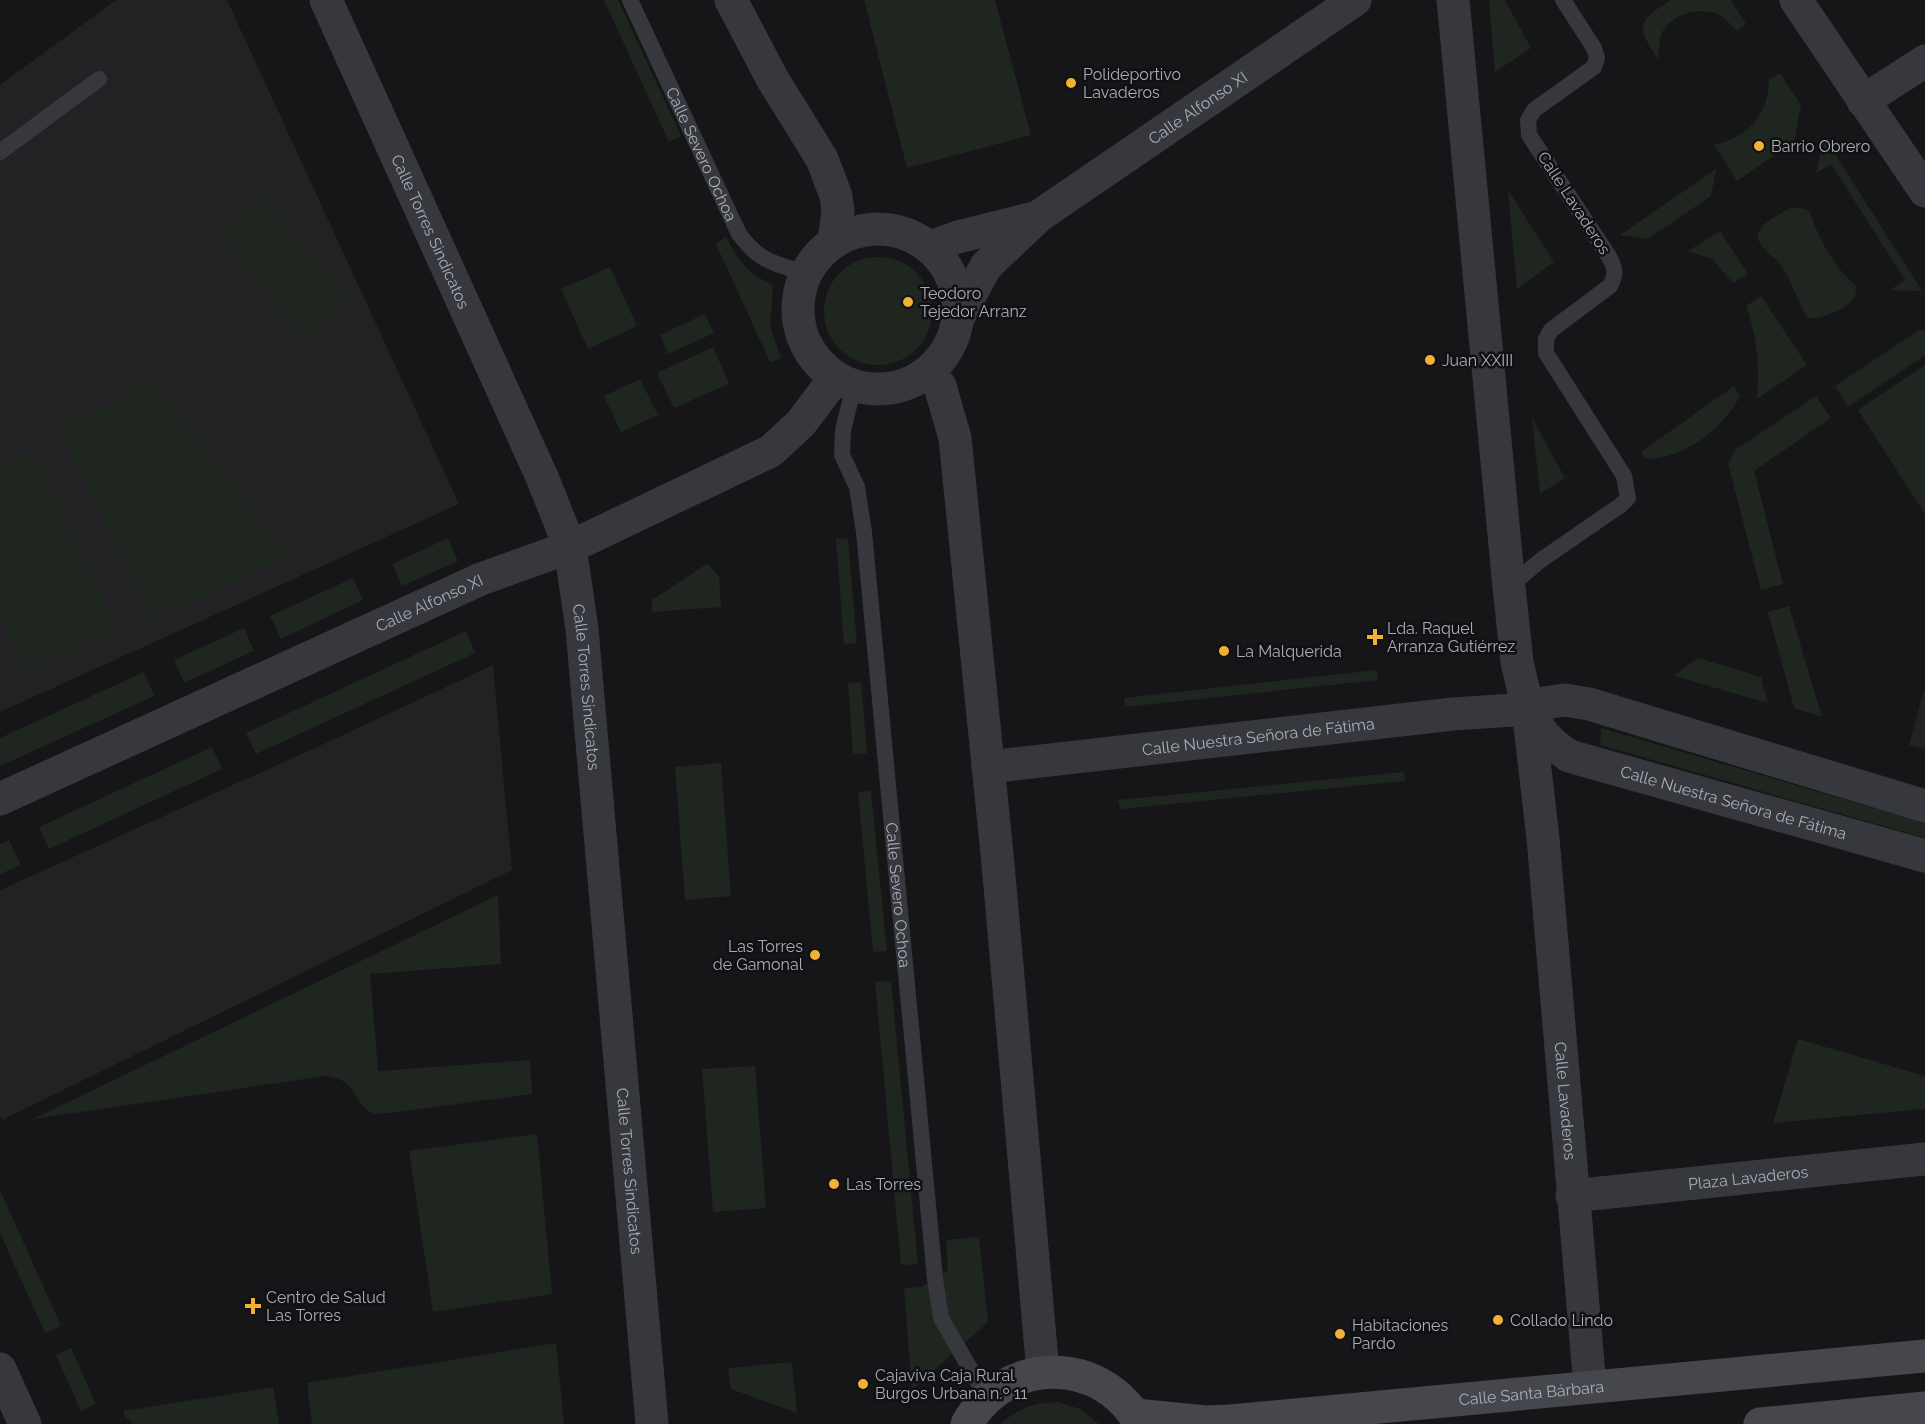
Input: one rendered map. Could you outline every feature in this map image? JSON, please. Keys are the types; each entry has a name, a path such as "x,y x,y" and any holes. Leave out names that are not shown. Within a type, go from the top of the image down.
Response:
{"main road":[{"name":"Calle Santa Bárbara","path":"1138,1420 1230,1421 1925,1356"},
{"path":"968,1424 974,1412 987,1398 1011,1382 1043,1372 1076,1375 1103,1385 1122,1400 1138,1420"},
{"path":"1760,1424 1925,1408"}],"street":[{"name":"Calle Torres Sindicatos","path":"326,0 542,477 570,547 582,629 652,1424"},
{"path":"730,0 773,80 822,159 836,196 838,211 834,241"},
{"name":"Calle Alfonso XI","path":"958,318 986,266 1039,216 1355,0"},
{"name":"Calle Lavaderos","path":"1453,0 1517,662 1528,710 1540,814 1590,1387"},
{"path":"1796,0 1925,191"},
{"path":"1863,101 1925,61"},
{"name":"Calle Alfonso XI","path":"930,247 958,237 1039,216"},
{"path":"880,228 907,233 930,247 947,267 957,291 958,318 952,341 943,357 928,373 897,388 876,390 845,382 814,359 803,340 798,318 799,295 805,273 818,255 834,241 860,230 880,228"},
{"path":"928,373 940,386 955,438 988,767 1043,1372"},
{"name":"Calle Alfonso XI","path":"0,799 481,579 570,547 771,451 845,382"},
{"name":"Calle Nuestra Señora de Fátima","path":"988,767 1454,714 1528,710 1544,703 1565,700 1589,704 1925,806"},
{"name":"Calle Nuestra Señora de Fátima","path":"1528,710 1538,729 1552,744 1569,756 1925,856"},
{"name":"Calle Lavaderos","path":"1540,814 1539,785 1550,766 1569,756"},
{"name":"Plaza Lavaderos","path":"1572,1196 1925,1159"},
{"path":"0,1369 25,1424"}],"lane":[{"name":"Calle Severo Ochoa","path":"630,0 739,234 753,252 772,263 805,273"},
{"name":"Calle Lavaderos","path":"1509,587 1541,560 1628,498 1624,476 1546,353 1546,339 1551,330 1610,286 1616,278 1614,266 1608,255 1529,135 1528,120 1534,110 1594,67 1597,58 1593,46 1563,0"},
{"path":"0,152 99,79"},
{"name":"Calle Severo Ochoa","path":"845,382 842,454 857,487 864,532 935,1279 941,1318 987,1398"}],"shaded area":[{"path":"116,0 227,0 459,504 0,712 0,85"},
{"path":"604,0 618,0 681,136 669,142"},
{"path":"864,0 995,0 1031,135 907,168"},
{"path":"1489,0 1505,0 1531,48 1495,72"},
{"path":"1671,0 1731,0 1746,24 1737,31 1718,14 1699,11 1683,15 1670,23 1661,35 1658,59 1646,39 1643,25 1651,14"},
{"path":"1780,73 1801,105 1794,142 1737,181 1714,145 1737,137 1754,123 1765,104 1769,80"},
{"path":"1824,137 1922,291 1890,290 1905,280 1831,164 1816,173"},
{"path":"1716,169 1711,196 1648,239 1620,235"},
{"path":"1508,190 1554,262 1517,289"},
{"path":"263,197 351,303 302,339 219,235"},
{"path":"1791,207 1806,209 1810,213 1828,252 1856,286 1852,301 1837,311 1817,318 1807,317 1783,269 1759,242 1758,233 1763,225"},
{"path":"1720,231 1748,274 1733,283 1712,259 1688,251"},
{"path":"726,237 745,266 773,285 770,326 781,358 770,362 716,244"},
{"path":"878,257 899,261 916,273 928,290 932,311 928,332 916,349 899,361 878,365 857,361 840,349 828,332 824,311 828,290 840,273 857,261"},
{"path":"610,267 637,326 588,349 561,289"},
{"path":"1761,296 1807,365 1757,399 1757,352 1746,306"},
{"path":"705,314 714,333 668,354 660,335"},
{"path":"1919,330 1925,330 1925,355 1848,407 1835,386"},
{"path":"713,347 729,384 674,408 657,373"},
{"path":"1925,365 1925,514 1858,410"},
{"path":"143,370 290,556 151,621 56,421 111,407"},
{"path":"640,379 658,415 621,432 604,396"},
{"path":"1734,386 1740,396 1713,431 1675,454 1646,459 1641,452"},
{"path":"1816,396 1831,418 1754,471 1783,584 1761,590 1728,464 1735,450"},
{"path":"1532,418 1565,478 1540,494"},
{"path":"34,449 118,630 26,673 0,614 0,465"},
{"path":"448,538 458,561 402,586 392,564"},
{"path":"848,538 857,643 844,644 836,539"},
{"path":"708,563 719,577 721,607 652,612 652,600"},
{"path":"353,578 363,600 281,639 270,616"},
{"path":"1789,606 1822,717 1794,708 1768,612"},
{"path":"244,628 254,651 184,683 174,660"},
{"path":"466,631 475,653 256,754 246,733"},
{"path":"1698,658 1761,677 1768,703 1674,676"},
{"path":"493,665 512,870 2,1120 0,1116 0,890"},
{"path":"1377,670 1378,680 1125,707 1124,698"},
{"path":"144,672 154,696 0,766 0,738"},
{"path":"861,682 867,753 853,755 848,683"},
{"path":"1925,686 1925,749 1909,745"},
{"path":"1601,728 1925,823 1925,838 1600,745"},
{"path":"212,747 222,769 49,849 39,827"},
{"path":"721,763 731,896 685,900 675,767"},
{"path":"1404,772 1405,781 1120,809 1118,800"},
{"path":"871,791 887,951 873,952 858,792"},
{"path":"9,840 21,865 0,874 0,844"},
{"path":"498,895 501,964 370,974 378,1071 530,1060 532,1094 381,1114 365,1108 346,1083 337,1078 325,1076 33,1119"},
{"path":"891,981 918,1264 901,1265 875,982"},
{"path":"1798,1039 1925,1076 1925,1109 1773,1123"},
{"path":"755,1066 766,1208 713,1212 702,1069"},
{"path":"537,1134 552,1294 433,1312 409,1151"},
{"path":"0,1190 61,1326 45,1333 0,1233"},
{"path":"979,1237 988,1322 912,1390 904,1288 922,1287 948,1270 946,1240"},
{"path":"556,1343 564,1424 312,1424 307,1383"},
{"path":"71,1348 96,1404 81,1411 56,1355"},
{"path":"792,1362 797,1413 731,1389 728,1368"},
{"path":"273,1387 279,1424 133,1424 124,1415 124,1411"},
{"path":"1058,1402 1080,1409 1099,1424 1000,1424 1027,1407"}],"place":[{"name":"Polideportivo Lavaderos","path":"1071,83"},
{"name":"Barrio Obrero","path":"1759,146"},
{"name":"Teodoro Tejedor Arranz","path":"908,302"},
{"name":"Juan XXIII","path":"1430,360"},
{"name":"Lda. Raquel Arranza Gutiérrez","path":"1375,637"},
{"name":"La Malquerida","path":"1224,651"},
{"name":"Las Torres de Gamonal","path":"815,955"},
{"name":"Las Torres","path":"834,1184"},
{"name":"Centro de Salud Las Torres","path":"253,1306"},
{"name":"Collado Lindo","path":"1498,1320"},
{"name":"Habitaciones Pardo","path":"1340,1334"},
{"name":"Cajaviva Caja Rural Burgos Urbana n.º 11","path":"863,1384"}]}
